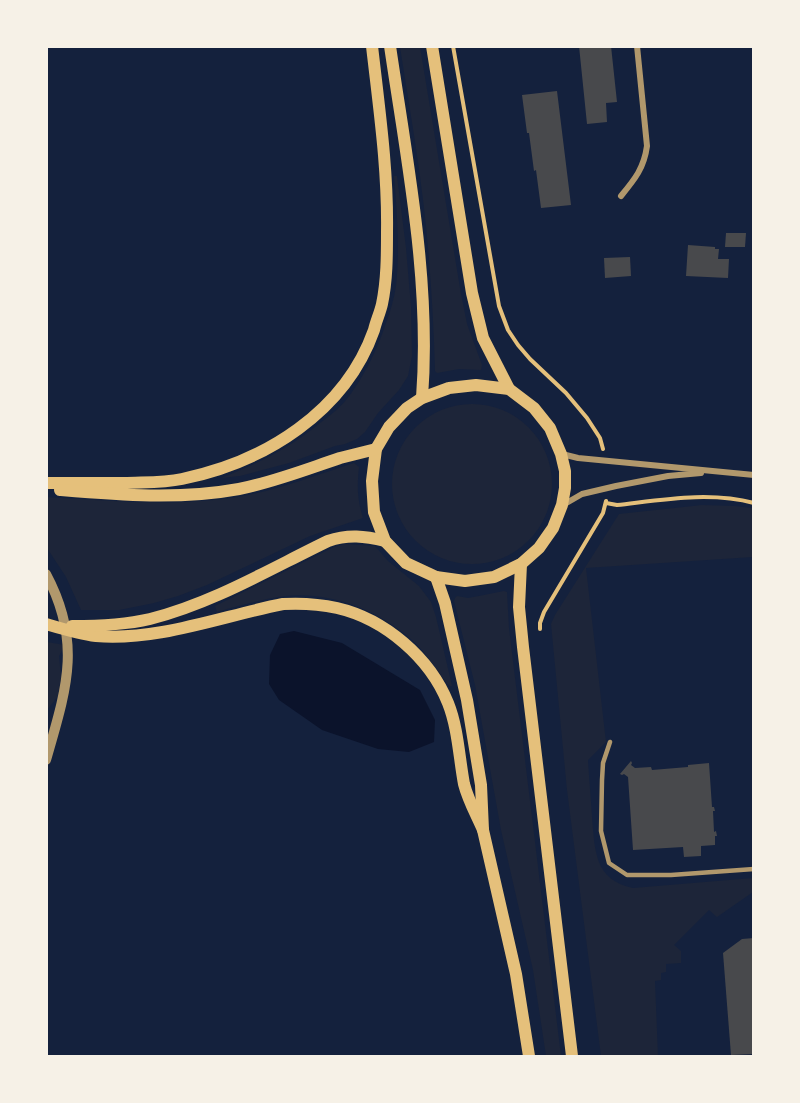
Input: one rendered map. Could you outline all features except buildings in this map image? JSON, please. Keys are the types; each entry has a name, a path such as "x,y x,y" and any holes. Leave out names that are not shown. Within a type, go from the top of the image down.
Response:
{"main road":[{"path":"46,483 156,482 182,479 237,463 263,451 308,422 347,383 368,345 382,305 387,258 386,181 372,46"},
{"path":"390,46 419,257 424,331 422,398"},
{"path":"432,46 472,293 483,338 509,389 534,408 550,428 561,454 565,479 562,505 553,528 539,548 521,564 494,577 465,581 436,577 406,563 385,541 374,512 372,481 376,449 389,427 407,408 422,398 449,388 476,386 509,389"},
{"path":"46,489 156,496 206,494 268,482 340,458 376,449"},
{"path":"46,624 96,636 121,630 201,602 328,541 353,535 385,541"},
{"path":"521,564 519,607 521,627 572,1056"},
{"path":"436,577 445,603 467,700 481,785 483,830"},
{"path":"121,630 172,630 283,604 300,603 339,608 363,617 403,642 421,660 437,682 448,704 455,729 465,787 483,830 516,974 529,1056"}],"street":[{"path":"621,196 641,171 646,158 647,146 637,46"},
{"path":"561,454 578,458 753,475"},
{"path":"562,505 582,494 616,486 668,476 716,472"},
{"path":"46,574 62,609 69,646 65,689 46,760"}],"lane":[{"path":"610,742 603,763 601,831 609,863 627,875 671,875 753,869"}],"path":[{"path":"453,46 499,306 508,330 518,345 566,393 587,418 602,443 603,460"},
{"path":"539,634 544,612 603,513 606,503 617,505 695,497 723,498 753,503"}],"shaded area":[{"path":"400,47 420,47 461,294 467,324 482,365 481,370 459,369 437,373 435,371 427,233"},
{"path":"394,176 397,176 411,307 412,356 408,376 365,432 357,439 289,463 240,476 221,478 273,455 309,432 343,403 366,370 382,335 396,286 398,244"},
{"path":"472,404 488,405 503,410 517,417 529,427 539,439 546,453 551,468 551,500 546,515 539,529 529,541 517,551 503,558 488,563 472,564 456,563 441,558 427,551 415,541 405,529 398,515 393,500 392,484 393,468 398,453 405,439 415,427 427,417 441,410 456,405"},
{"path":"354,463 359,467 358,492 363,518 310,536 207,585 154,603 119,610 81,610 66,577 47,548 47,497 123,502 223,499 275,489"},
{"path":"702,505 753,508 753,557 586,568 606,742 588,760 594,841 599,862 604,871 620,884 633,888 753,878 753,892 717,917 709,910 674,945 681,951 681,963 666,964 666,972 661,973 661,980 655,981 658,1056 601,1056 567,790 551,624 619,514"},
{"path":"345,544 375,546 388,561 419,586 431,602 436,617 452,686 447,684 412,640 393,625 365,609 333,599 301,595 259,601 217,612 215,606 334,547"},
{"path":"507,592 509,628 561,1056 546,1056 533,970 501,830 475,685 454,601 457,596 468,598"},
{"path":"294,631 342,643 420,690 435,720 434,742 409,752 378,749 322,730 279,700 269,684 270,655 280,634"},
{"path":"47,642 65,645 59,656 61,677 58,696 47,710"}]}
